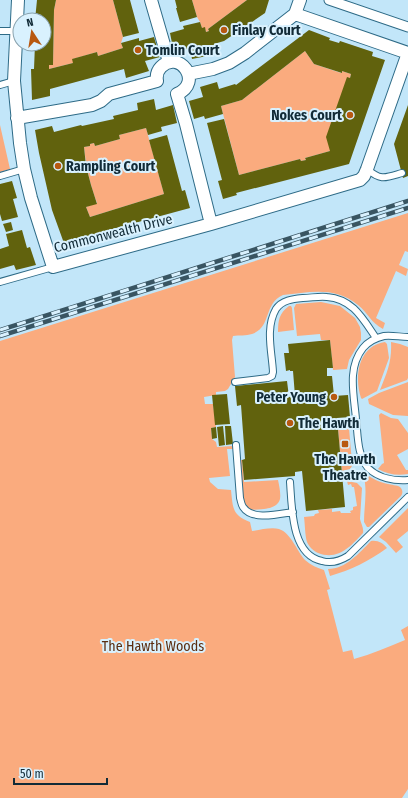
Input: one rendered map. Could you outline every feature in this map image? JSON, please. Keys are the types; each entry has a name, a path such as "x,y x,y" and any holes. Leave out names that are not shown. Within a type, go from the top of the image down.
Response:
{"street":[{"name":"Commonwealth Drive","path":"17,12 18,0"},
{"path":"151,0 168,62"},
{"path":"188,74 213,69 229,63 245,53 295,14 300,0"},
{"path":"329,0 408,27"},
{"name":"Commonwealth Drive","path":"15,52 14,81 24,169 31,198 53,267 353,183 360,180 364,176 408,53 295,14"},
{"path":"17,118 92,105 102,101 109,94 157,81 157,73 159,68 168,62 182,65 186,69 189,79 186,88 177,94 211,224"}],"lane":[{"path":"0,31 12,31"},
{"path":"0,85 14,81"},
{"path":"0,176 24,169"},
{"path":"367,169 374,175 382,178 402,173"},
{"path":"0,282 53,267"},
{"path":"235,382 268,378 272,376 270,335 271,324 276,309 288,300 326,297 341,300 358,311 376,338"},
{"path":"408,337 388,336 376,338 360,351 354,362 353,368 359,447 363,462 374,473 380,476 391,480 408,480"},
{"path":"236,445 240,498 243,508 250,513 258,515 293,512"},
{"path":"290,482 294,524 297,534 302,547 310,556 317,560 333,562 342,560 348,556 408,497"}],"green space":[{"path":"56,0 113,0 123,37 121,43 123,48 98,56 97,52 73,59 73,63 49,69 49,65 53,65 54,10"},
{"path":"192,0 247,0 206,32 205,28 202,28 197,17"},
{"path":"305,51 314,64 341,73 342,71 351,74 330,151 305,158 306,160 301,161 300,159 239,175 221,106 242,100"},
{"path":"0,125 10,169 0,172"},
{"path":"146,128 164,194 90,217 86,207 97,203 92,189 84,147 90,146 90,144 94,143 95,146 120,139 119,135"},
{"name":"The Hawth Woods","path":"408,213 408,252 405,251 399,265 408,269 406,276 396,271 376,318 385,323 383,329 375,324 358,305 340,295 313,292 283,295 273,304 265,321 258,331 250,335 233,336 235,377 228,389 225,391 216,392 216,395 204,397 205,404 213,404 216,427 211,428 212,439 216,442 217,447 233,446 234,449 227,449 230,476 209,478 210,482 218,489 231,490 234,510 240,517 250,522 252,531 273,528 283,531 287,534 305,560 324,570 330,589 327,590 343,652 352,650 354,659 386,648 405,640 401,630 408,626 408,789 402,798 0,798 0,341"},
{"path":"321,302 340,306 355,318 360,327 361,340 349,360 347,369 333,370 330,340 321,340 320,334 297,336 294,308 296,304"},
{"path":"289,306 292,308 294,330 278,332 280,318 283,311"},
{"path":"385,342 387,344 389,358 377,391 362,399 358,381 360,364 369,349"},
{"path":"391,342 408,347 408,378 407,380 380,390 390,361"},
{"path":"408,382 408,416 393,415 369,404 368,399 379,393"},
{"path":"381,413 391,418 398,419 408,433 408,449 397,455 406,470 408,470 408,474 392,474 378,469 384,463 379,415"},
{"path":"349,428 353,463 350,469 342,471 338,429"},
{"path":"239,460 242,460 244,482 278,480 280,499 275,506 267,509 248,510 243,501"},
{"path":"365,473 379,481 399,486 402,492 401,496 369,527 367,527 364,522 366,492 363,474"},
{"path":"347,481 357,483 362,488 360,519 363,533 354,543 338,554 325,555 318,553 309,546 307,542 304,517 314,516 315,514 319,513 318,510 332,509 332,512 340,511 341,513 351,513 350,511 353,510 353,507 357,506 354,487 352,487 351,484 348,485"},
{"path":"408,508 408,531 397,540 403,547 396,553 379,537"},
{"path":"371,541 380,542 387,548 360,565 330,576 328,569 341,566 352,560"}],"building":[{"name":"Tomlin Court","path":"37,0 56,0 54,10 53,65 49,65 49,69 73,63 72,59 97,52 98,56 123,48 121,43 139,38 139,41 154,37 160,57 145,61 149,71 126,78 124,69 50,89 50,96 32,100 31,69 34,69 35,52 52,52 52,12 36,12"},
{"name":"Tomlin Court","path":"113,0 130,0 139,33 123,37"},
{"name":"Finlay Court","path":"175,0 192,0 197,17 180,22"},
{"name":"Finlay Court","path":"247,0 269,0 265,13 224,41 214,44 214,46 210,46 212,55 192,59 190,48 174,53 170,33 184,29 183,26 200,22 202,28 205,27 206,32 209,31 208,29"},
{"name":"Nokes Court","path":"309,30 330,38 329,40 339,43 340,41 373,52 372,56 385,60 349,164 236,193 237,195 223,199 218,181 222,180 207,123 224,119 239,175 300,159 301,161 306,160 305,158 330,151 326,137 347,77 350,78 351,74 342,71 342,73 314,64 305,51 242,100 221,106 223,114 205,119 204,116 194,119 189,101 203,97 200,87 217,82 219,89 235,84 236,85"},
{"name":"Rampling Court","path":"154,99 156,110 173,105 177,123 161,127 162,131 148,135 146,128 119,135 120,139 95,146 94,143 90,144 90,146 84,147 86,166 97,204 86,207 90,217 164,194 149,140 167,135 182,191 185,190 190,208 105,231 65,246 52,210 35,130 52,126 54,132 114,119 113,116 138,110 137,103"},
{"path":"408,105 408,176 403,178 394,144"},
{"path":"12,181 17,198 13,199 18,217 2,221 0,214 0,184"},
{"path":"11,222 13,230 6,232 3,224"},
{"path":"22,230 27,248 30,247 36,265 16,270 14,265 0,269 0,249 9,246 6,234"},
{"name":"The Hawth","path":"330,340 333,368 327,368 327,376 332,376 334,396 348,395 350,417 337,418 345,507 306,511 302,471 295,472 295,476 244,480 242,460 245,459 241,405 237,406 235,386 287,381 289,397 295,396 293,371 286,371 284,353 289,353 288,344"},
{"path":"227,394 230,424 215,425 212,395"},
{"path":"223,426 225,445 219,446 217,427"},
{"path":"225,426 231,426 233,444 226,445"},
{"path":"216,427 217,438 212,439 211,428"}],"railway":[{"path":"0,330 408,201"},
{"path":"0,336 408,208"}],"place":[{"name":"Finlay Court","path":"224,30"},
{"name":"Tomlin Court","path":"138,50"},
{"name":"Nokes Court","path":"350,115"},
{"name":"Rampling Court","path":"58,166"},
{"name":"Peter Young","path":"334,397"},
{"name":"The Hawth","path":"290,423"},
{"name":"The Hawth Theatre","path":"345,444"}]}
